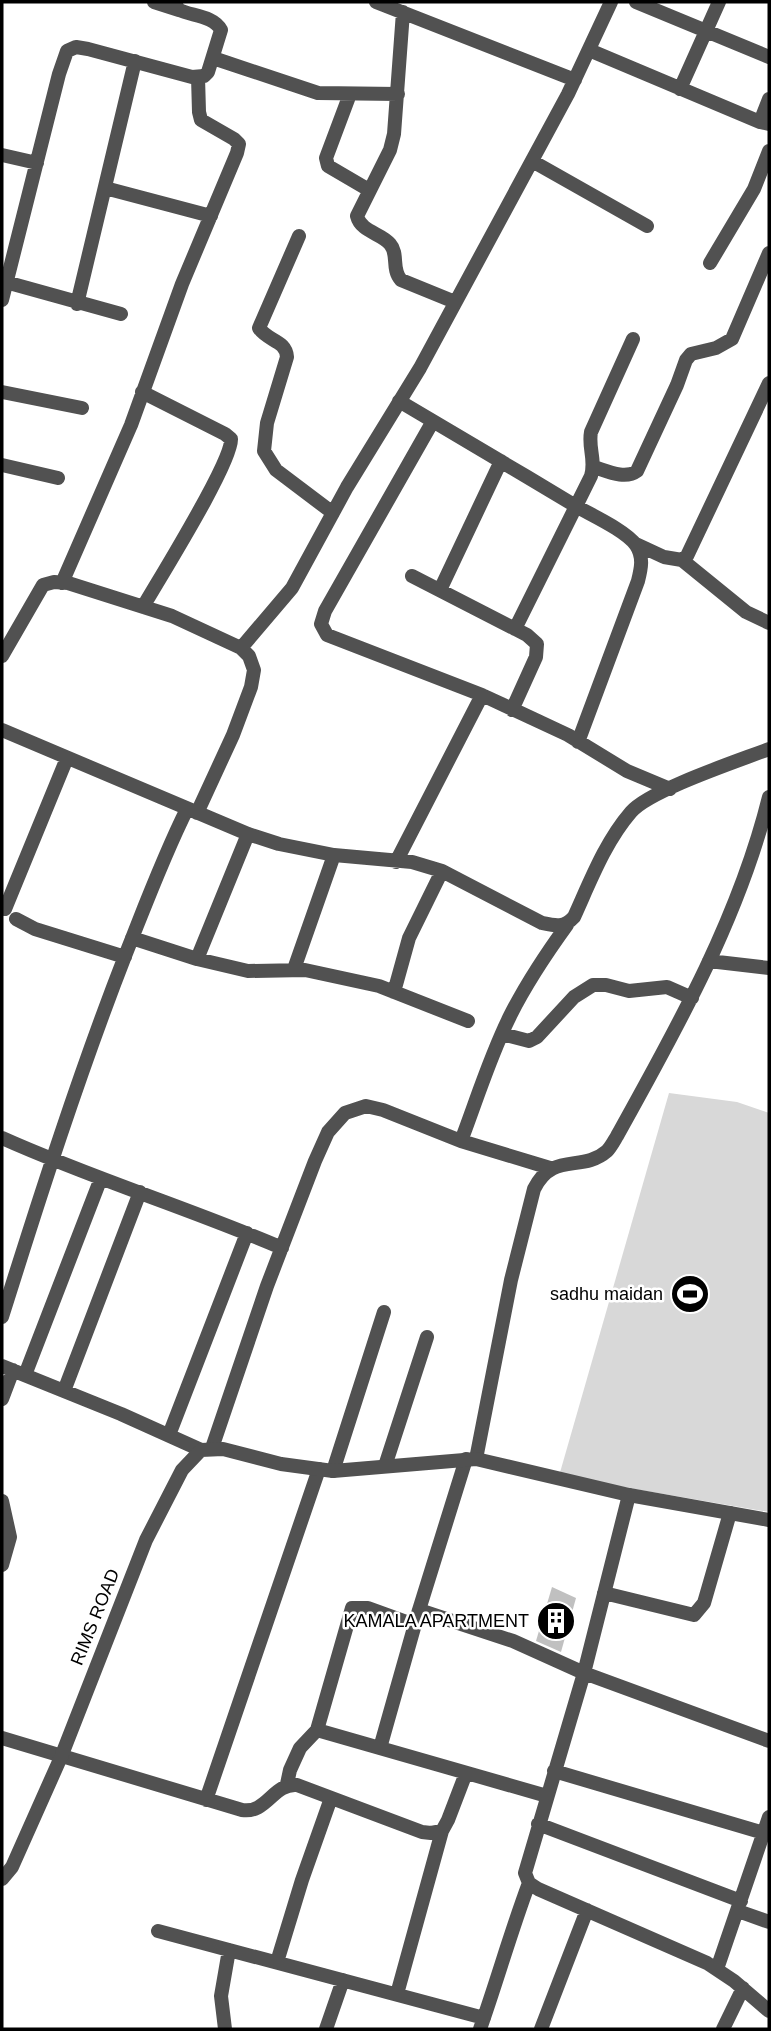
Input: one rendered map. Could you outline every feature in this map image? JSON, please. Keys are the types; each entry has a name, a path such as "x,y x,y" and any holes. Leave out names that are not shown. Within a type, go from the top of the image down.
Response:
{"street":[{"path":"2,300 4,282 67,51 76,47 198,77 208,72 220,38 221,30 218,25 176,6 154,2"},
{"path":"376,2 575,80"},
{"path":"241,648 292,588 532,161 575,80 611,2"},
{"path":"636,2 769,57"},
{"path":"680,89 719,2"},
{"path":"403,12 392,142 359,209 358,222 390,242 395,251 396,275 406,283 455,302"},
{"path":"589,50 764,123 769,99"},
{"path":"213,58 318,93 398,94"},
{"path":"77,304 135,61"},
{"path":"62,583 142,393 182,284 237,153 239,144 201,120 198,77"},
{"path":"350,94 326,159 328,166 369,190"},
{"path":"710,263 754,189 769,151"},
{"path":"2,155 37,163"},
{"path":"532,161 647,226"},
{"path":"105,188 211,216"},
{"path":"299,236 259,328 263,334 287,350 267,424 264,452 276,470 333,513"},
{"path":"594,467 625,475 637,471 677,386 686,360 691,354 716,348 732,339 769,253"},
{"path":"4,282 121,314"},
{"path":"515,629 594,467 589,442 591,432 633,339"},
{"path":"682,560 692,548 769,383"},
{"path":"2,393 82,408"},
{"path":"142,393 231,439 231,447 220,472 144,607"},
{"path":"399,401 627,536 636,544 664,557 682,560 746,612 769,623"},
{"path":"433,421 325,611 321,624 327,635 482,695 578,742 627,771 670,789"},
{"path":"440,590 501,461"},
{"path":"2,464 58,478"},
{"path":"578,742 638,581 642,566 636,544"},
{"path":"412,576 527,635 537,644 536,657 512,710"},
{"path":"2,656 43,585 62,583 172,616 241,648 249,656 254,670 251,687 233,735 192,811 169,844 132,938 52,1160 2,1317"},
{"path":"396,862 482,695"},
{"path":"2,730 247,834 279,844 334,855 412,862 442,872 542,923 567,925"},
{"path":"461,1141 502,1034 533,974 574,917 613,837 632,810 670,789 769,749"},
{"path":"67,758 10,914 36,929 125,957"},
{"path":"380,1748 419,1610 471,1459 528,1207 541,1175 550,1168 592,1159 607,1151 692,998 729,919 761,830 769,797"},
{"path":"197,959 247,834"},
{"path":"294,969 334,855"},
{"path":"394,992 409,938 442,872"},
{"path":"132,938 197,959 248,971 294,969 367,983 468,1021"},
{"path":"709,961 769,968"},
{"path":"502,1034 529,1041 537,1037 574,997 593,985 606,985 629,991 667,987 692,998"},
{"path":"206,1449 314,1161 328,1132 345,1113 366,1106 383,1110 461,1141 550,1168"},
{"path":"2,1138 52,1160 282,1248"},
{"path":"2,1399 101,1178"},
{"path":"64,1391 141,1192"},
{"path":"169,1435 247,1233"},
{"path":"206,1800 384,1312"},
{"path":"385,1466 427,1337"},
{"path":"13,1371 206,1449 281,1464 326,1470 471,1459 629,1494 769,1520"},
{"name":"RIMS ROAD","path":"2,1880 12,1867 61,1756 146,1540 182,1469 206,1449"},
{"path":"629,1494 584,1673 524,1873 529,1883 538,1889 707,1963 743,1988 769,2011"},
{"path":"2,1501 10,1536 2,1565"},
{"path":"604,1593 694,1615 704,1604 730,1513"},
{"path":"287,1784 290,1769 300,1748 317,1730 352,1608 368,1608 415,1625"},
{"path":"419,1610 513,1641 584,1673 769,1741"},
{"path":"317,1730 547,1796"},
{"path":"2,1738 251,1812 261,1807 278,1789 287,1784 422,1832 442,1830"},
{"path":"554,1771 764,1833"},
{"path":"397,1994 442,1830 467,1773"},
{"path":"278,1962 302,1880 331,1798"},
{"path":"717,1969 769,1817"},
{"path":"538,1824 739,1906 769,1922"},
{"path":"158,1930 397,1994 482,2024 509,1936 529,1883"},
{"path":"541,2029 587,1910"},
{"path":"225,2029 221,1996 229,1950"},
{"path":"326,2029 343,1980"},
{"path":"723,2029 743,1988"}],"shaded area":[{"name":"sadhu maidan","path":"669,1093 737,1102 769,1113 769,1512 559,1476"}],"building":[{"name":"KAMALA APARTMENT","path":"552,1587 576,1598 561,1652 536,1641"}],"place":[{"name":"sadhu maidan","path":"690,1294"},
{"name":"KAMALA APARTMENT","path":"556,1621"}]}
